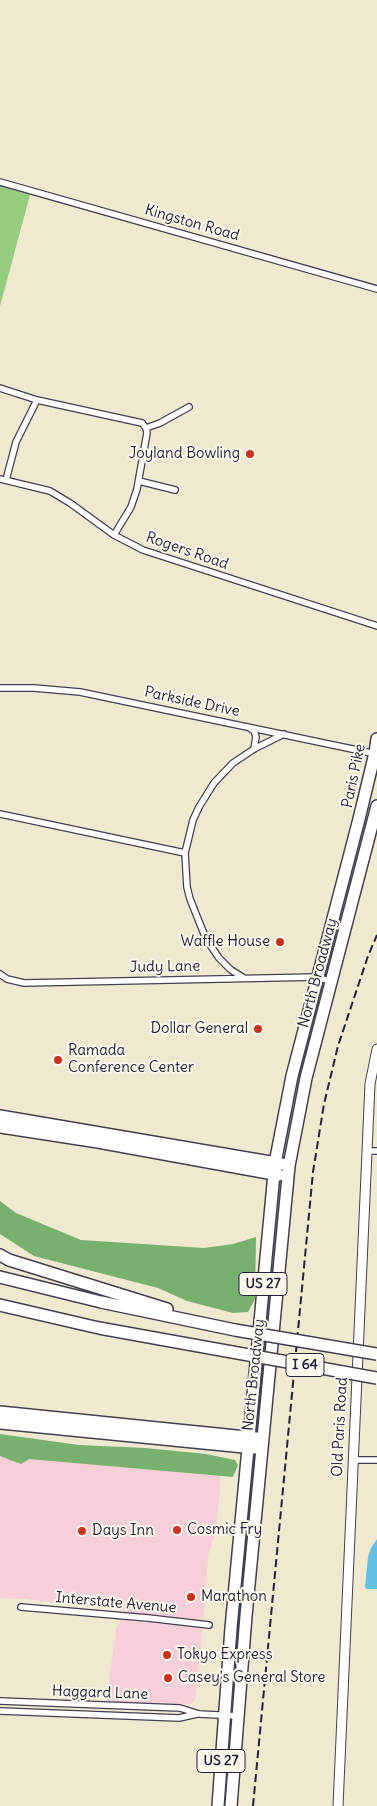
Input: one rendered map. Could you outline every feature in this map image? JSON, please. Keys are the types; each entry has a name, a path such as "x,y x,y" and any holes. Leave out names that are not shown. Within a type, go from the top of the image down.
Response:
{"highway":[{"name":"Paris Pike","path":"359,819 376,754 377,739"},
{"name":"North Broadway","path":"231,1806 262,1444 289,1171 306,1078 367,846 375,823 377,806"},
{"name":"North Broadway","path":"218,1806 224,1715 274,1169 292,1076 359,819"},
{"path":"0,1116 274,1169"},
{"path":"0,1127 289,1171"},
{"path":"0,1255 10,1260 171,1310 209,1324"},
{"name":"I 64","path":"0,1278 101,1302 235,1330 377,1354"},
{"name":"I 64","path":"0,1305 99,1328 377,1378"},
{"path":"0,1412 248,1443"},
{"path":"0,1423 262,1444"}],"street":[{"name":"Kingston Road","path":"0,182 377,289"},
{"path":"0,388 37,400 142,424 146,428 147,433 139,481 131,507 114,535"},
{"path":"3,479 16,442 37,400"},
{"path":"146,428 160,423 190,407"},
{"name":"Rogers Road","path":"3,479 50,491 70,502 114,535 142,550 377,626"},
{"path":"139,481 175,490"},
{"name":"Parkside Drive","path":"0,688 34,688 80,692 376,754"},
{"path":"248,726 254,731 256,737 254,749"},
{"path":"244,978 231,970 219,958 206,939 198,922 187,887 185,853 193,820 202,801 214,783 233,763 254,749 284,734"},
{"path":"0,814 185,853"},
{"path":"359,819 375,823"},
{"path":"367,846 377,839"},
{"name":"Judy Lane","path":"0,974 7,979 24,983 317,977 332,982"},
{"name":"Old Paris Road","path":"338,1806 353,1460 372,1151 370,1084 377,1049"},
{"path":"353,1460 377,1460"},
{"name":"Interstate Avenue","path":"21,1607 209,1625"},
{"name":"Haggard Lane","path":"0,1701 180,1708 199,1714"},
{"name":"Haggard Lane","path":"0,1711 179,1718 199,1714 238,1716"}],"shaded area":[{"path":"0,1456 221,1476 216,1532 208,1555 204,1617 195,1700 192,1703 106,1702 116,1629 125,1610 0,1598"}],"green space":[{"path":"0,186 30,195 0,306"},
{"path":"0,1201 16,1213 81,1240 204,1248 233,1244 256,1237 255,1299 248,1312 233,1313 187,1301 158,1288 34,1256 0,1234"},
{"path":"0,1434 79,1445 145,1448 206,1454 235,1460 238,1465 233,1477 29,1459 21,1464 0,1456"}],"water":[{"path":"377,1539 377,1589 367,1589 365,1587 368,1557"}],"railway":[{"path":"253,1806 313,1172 324,1104 338,1046 368,956 377,935"}],"place":[{"name":"Joyland Bowling","path":"250,454"},
{"name":"Waffle House","path":"280,942"},
{"name":"Dollar General","path":"258,1029"},
{"name":"Ramada Conference Center","path":"58,1060"},
{"name":"Cosmic Fry","path":"177,1530"},
{"name":"Days Inn","path":"82,1531"},
{"name":"Marathon","path":"191,1597"},
{"name":"Tokyo Express","path":"167,1655"},
{"name":"Casey's General Store","path":"168,1678"}]}
